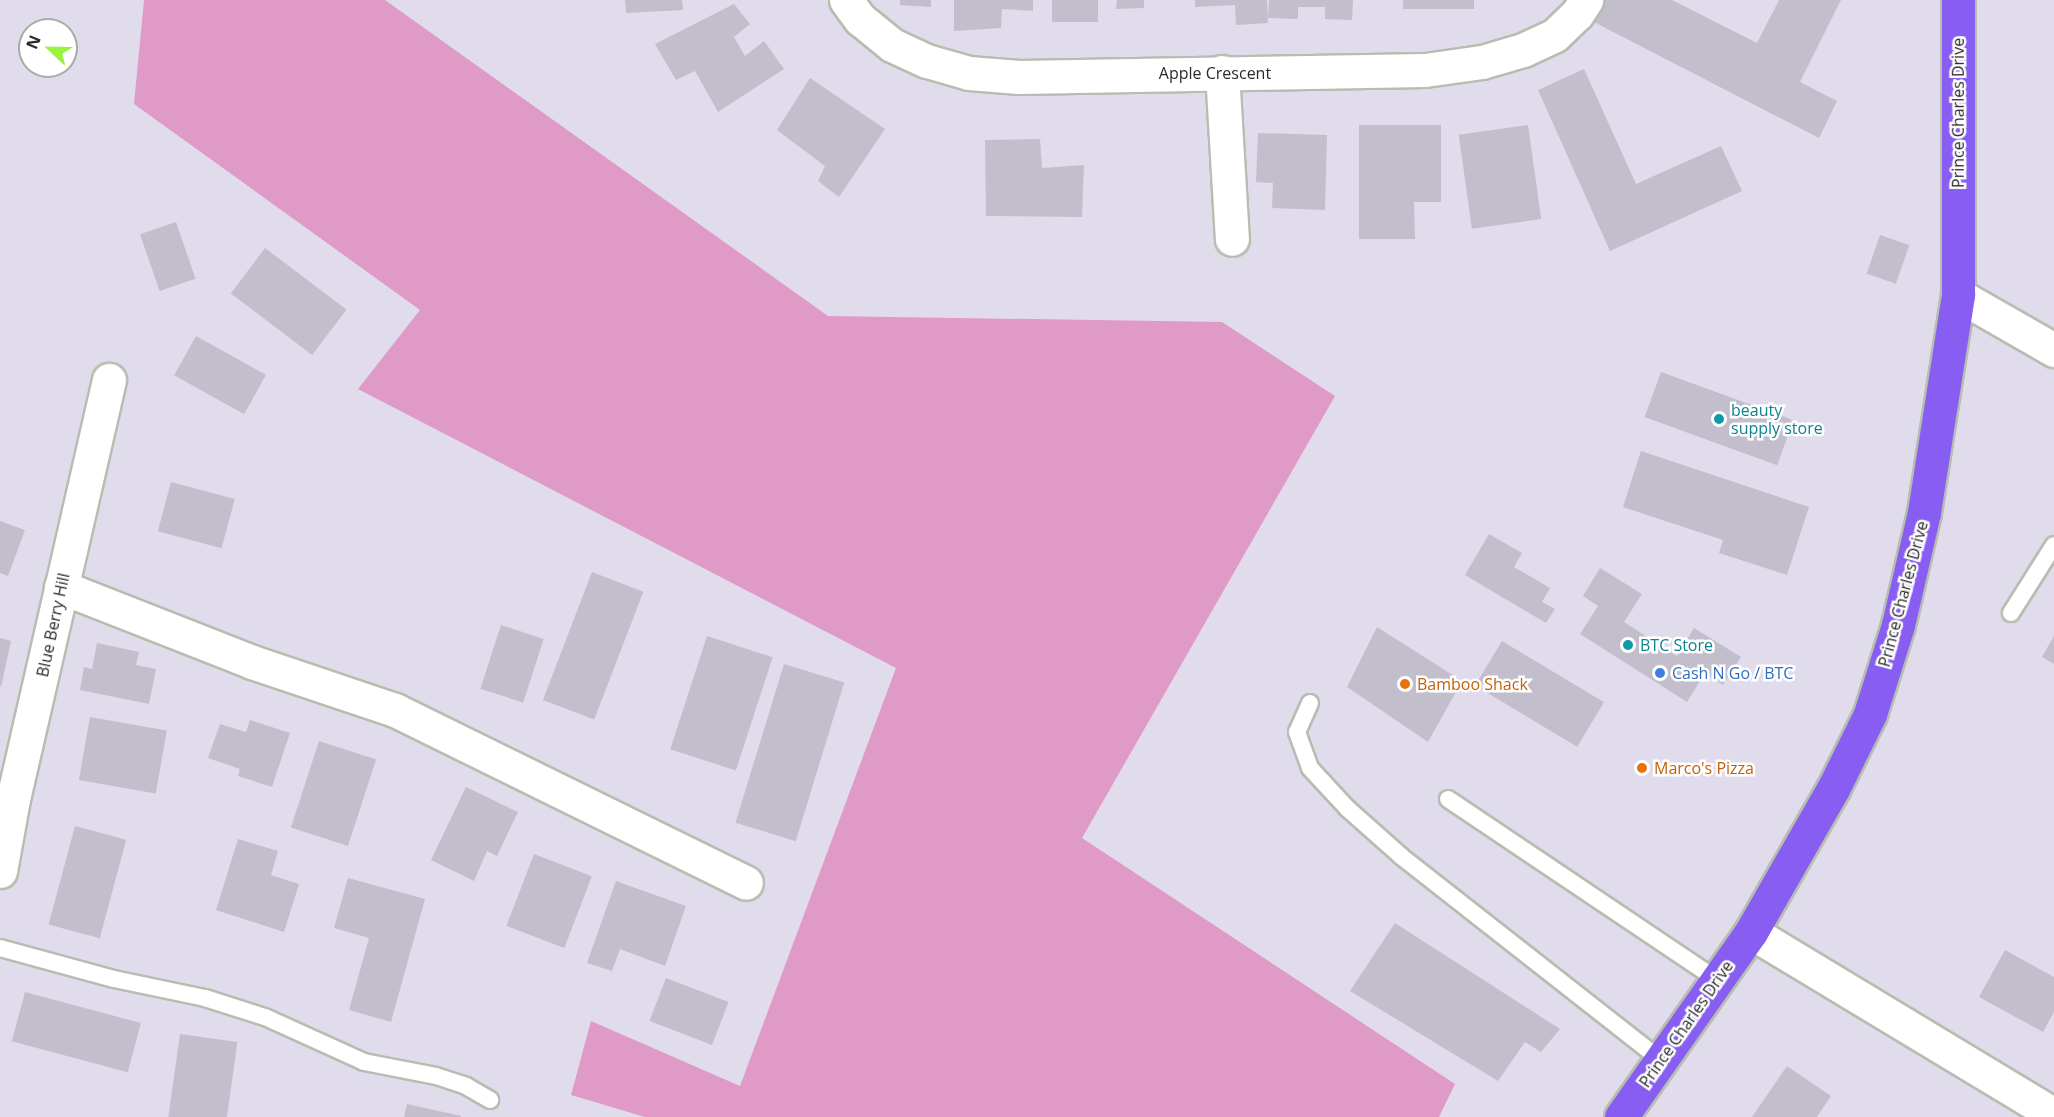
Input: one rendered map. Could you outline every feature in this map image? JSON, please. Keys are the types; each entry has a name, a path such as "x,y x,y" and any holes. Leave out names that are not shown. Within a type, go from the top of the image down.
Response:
{"highway":[{"name":"Prince Charles Drive","path":"1621,1117 1751,932 1833,789 1870,714 1898,625 1924,512 1958,295 1958,0"}],"street":[{"name":"Apple Crescent","path":"846,0 860,19 892,45 927,61 969,73 1019,77 1222,72 1367,73 1425,70 1482,62 1523,50 1555,35 1577,14 1586,0"},
{"path":"1222,72 1232,239"},
{"path":"1958,295 2054,350"},
{"name":"Blue Berry Hill","path":"0,871 7,794 60,587 109,380"},
{"path":"60,587 252,662 395,710 746,883"},
{"path":"1751,932 2054,1116"}],"lane":[{"path":"2011,613 2054,544"},
{"path":"1310,703 1297,732 1310,768 1347,809 1402,857 1661,1060"},
{"path":"1448,799 1717,980"},
{"path":"0,948 114,979 204,998 265,1017 364,1062 435,1076 466,1086 490,1100"}],"shaded area":[{"path":"144,0 385,0 828,316 1222,322 1335,396 1082,838 1455,1084 1439,1117 645,1117 571,1095 591,1021 740,1086 896,668 358,389 420,310 134,104"}],"building":[{"path":"625,0 682,0 683,10 626,13"},
{"path":"900,0 931,0 931,7 900,5"},
{"path":"954,0 1033,0 1033,11 1002,9 1001,28 954,31"},
{"path":"1052,0 1098,0 1098,22 1052,22"},
{"path":"1117,0 1144,0 1144,8 1116,9"},
{"path":"1195,0 1267,0 1268,23 1236,25 1235,5 1195,7"},
{"path":"1269,0 1353,0 1352,20 1325,19 1325,7 1298,7 1298,19 1268,18"},
{"path":"1403,0 1474,0 1474,9 1403,9"},
{"path":"1600,0 1672,0 1757,43 1779,0 1841,0 1800,82 1837,101 1819,138 1590,20"},
{"path":"734,4 750,24 734,37 745,56 764,41 784,69 718,112 695,71 676,80 655,44"},
{"path":"1584,69 1636,184 1721,146 1742,191 1610,251 1538,90"},
{"path":"810,78 885,129 839,197 818,181 825,166 777,130"},
{"path":"1359,125 1441,125 1441,202 1414,202 1415,239 1359,239"},
{"path":"1528,125 1541,219 1472,229 1459,135"},
{"path":"1258,133 1327,135 1325,210 1272,208 1273,183 1256,182"},
{"path":"1040,139 1042,168 1084,165 1082,217 986,216 985,140"},
{"path":"176,222 196,279 160,291 140,234"},
{"path":"1880,235 1909,245 1896,284 1867,274"},
{"path":"265,248 346,309 312,355 231,294"},
{"path":"196,336 266,375 244,414 174,375"},
{"name":"beauty supply store","path":"1661,372 1793,420 1777,465 1645,417"},
{"path":"1641,451 1809,507 1787,575 1719,553 1723,540 1623,507"},
{"path":"171,482 235,499 222,548 158,531"},
{"path":"0,521 25,530 8,576 0,573"},
{"path":"1489,534 1522,553 1514,567 1550,588 1542,602 1555,609 1546,623 1465,575"},
{"name":"BTC Store","path":"1600,568 1642,594 1624,622 1677,656 1694,628 1741,657 1723,685 1705,673 1687,702 1580,634 1598,606 1583,596"},
{"path":"592,572 643,592 594,720 543,700"},
{"path":"501,625 544,639 523,703 480,689"},
{"name":"Bamboo Shack","path":"1377,627 1462,681 1428,742 1347,687"},
{"path":"707,636 773,657 736,770 670,749"},
{"path":"2054,636 2054,664 2042,657"},
{"path":"0,638 11,641 1,687 0,686"},
{"path":"1502,641 1604,702 1577,747 1475,686"},
{"path":"97,643 139,652 136,665 156,669 149,704 80,690 84,667 92,669"},
{"path":"784,664 844,682 796,841 735,823"},
{"path":"90,717 167,731 156,794 79,780"},
{"path":"250,720 290,733 272,787 238,776 240,769 208,758 220,724 246,732"},
{"path":"319,741 376,760 348,846 291,828"},
{"path":"466,787 518,812 497,856 487,851 474,881 431,860"},
{"path":"75,826 126,840 100,938 49,925"},
{"path":"238,839 278,851 271,875 299,884 284,932 216,910"},
{"path":"534,854 592,876 564,948 506,926"},
{"path":"348,878 425,899 391,1022 349,1010 369,938 334,928"},
{"path":"616,881 686,906 665,966 620,949 612,971 587,963"},
{"path":"1395,923 1560,1029 1541,1052 1525,1042 1498,1081 1350,991"},
{"path":"2005,950 2054,977 2054,1012 2043,1032 1979,997"},
{"path":"666,978 729,1002 712,1045 650,1021"},
{"path":"25,992 141,1023 128,1072 12,1041"},
{"path":"180,1034 237,1042 227,1117 168,1117"},
{"path":"1787,1066 1831,1096 1817,1117 1752,1117"},
{"path":"407,1104 461,1116 461,1117 404,1117"}],"place":[{"name":"beauty supply store","path":"1719,419"},
{"name":"BTC Store","path":"1628,645"},
{"name":"Cash N Go / BTC","path":"1660,673"},
{"name":"Bamboo Shack","path":"1405,684"},
{"name":"Marco's Pizza","path":"1642,768"}]}
